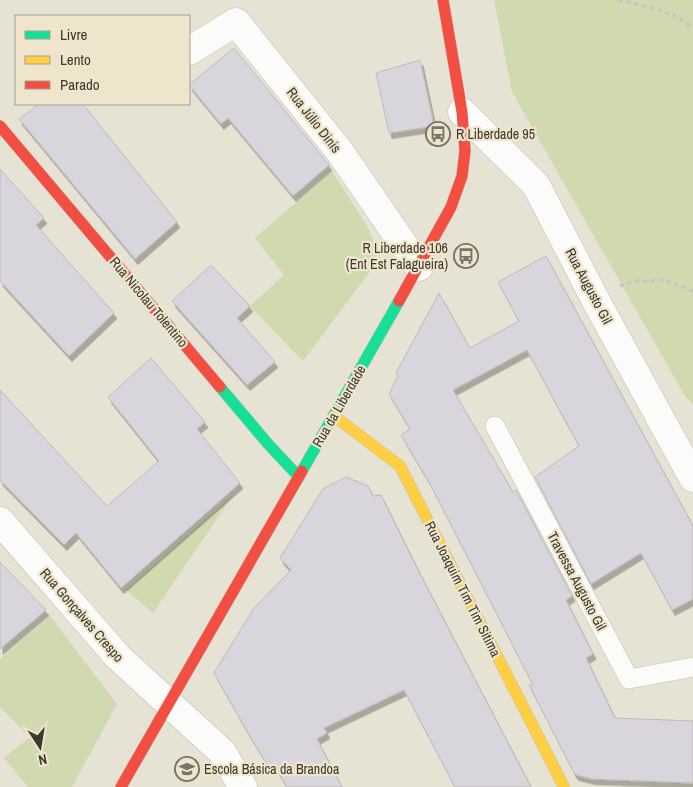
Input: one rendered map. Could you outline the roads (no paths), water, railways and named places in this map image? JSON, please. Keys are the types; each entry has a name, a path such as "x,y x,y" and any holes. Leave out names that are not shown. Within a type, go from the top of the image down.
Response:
{"street":[{"name":"Rua da Liberdade","path":"121,787 419,267 451,207 462,176 465,151 462,112 443,0"},
{"name":"Rua Júlio Dinis","path":"190,50 236,22 340,152 419,267"},
{"name":"Rua Augusto Gil","path":"462,112 536,185 693,478"},
{"name":"Rua Nicolau Tolentino","path":"0,126 269,445 299,476"},
{"name":"Rua Joaquim Tim Tim Sitima","path":"334,416 400,466 564,787"},
{"name":"Rua Gonçalves Crespo","path":"0,520 118,657 222,752 243,787"}],"lane":[{"name":"Travessa Augusto Gil","path":"495,426 629,679 693,667"}],"place":[{"name":"R Liberdade 95","path":"438,134"},
{"name":"R Liberdade 106 (Ent Est Falagueira)","path":"466,256"},
{"name":"Escola Básica da Brandoa","path":"187,769"}]}
